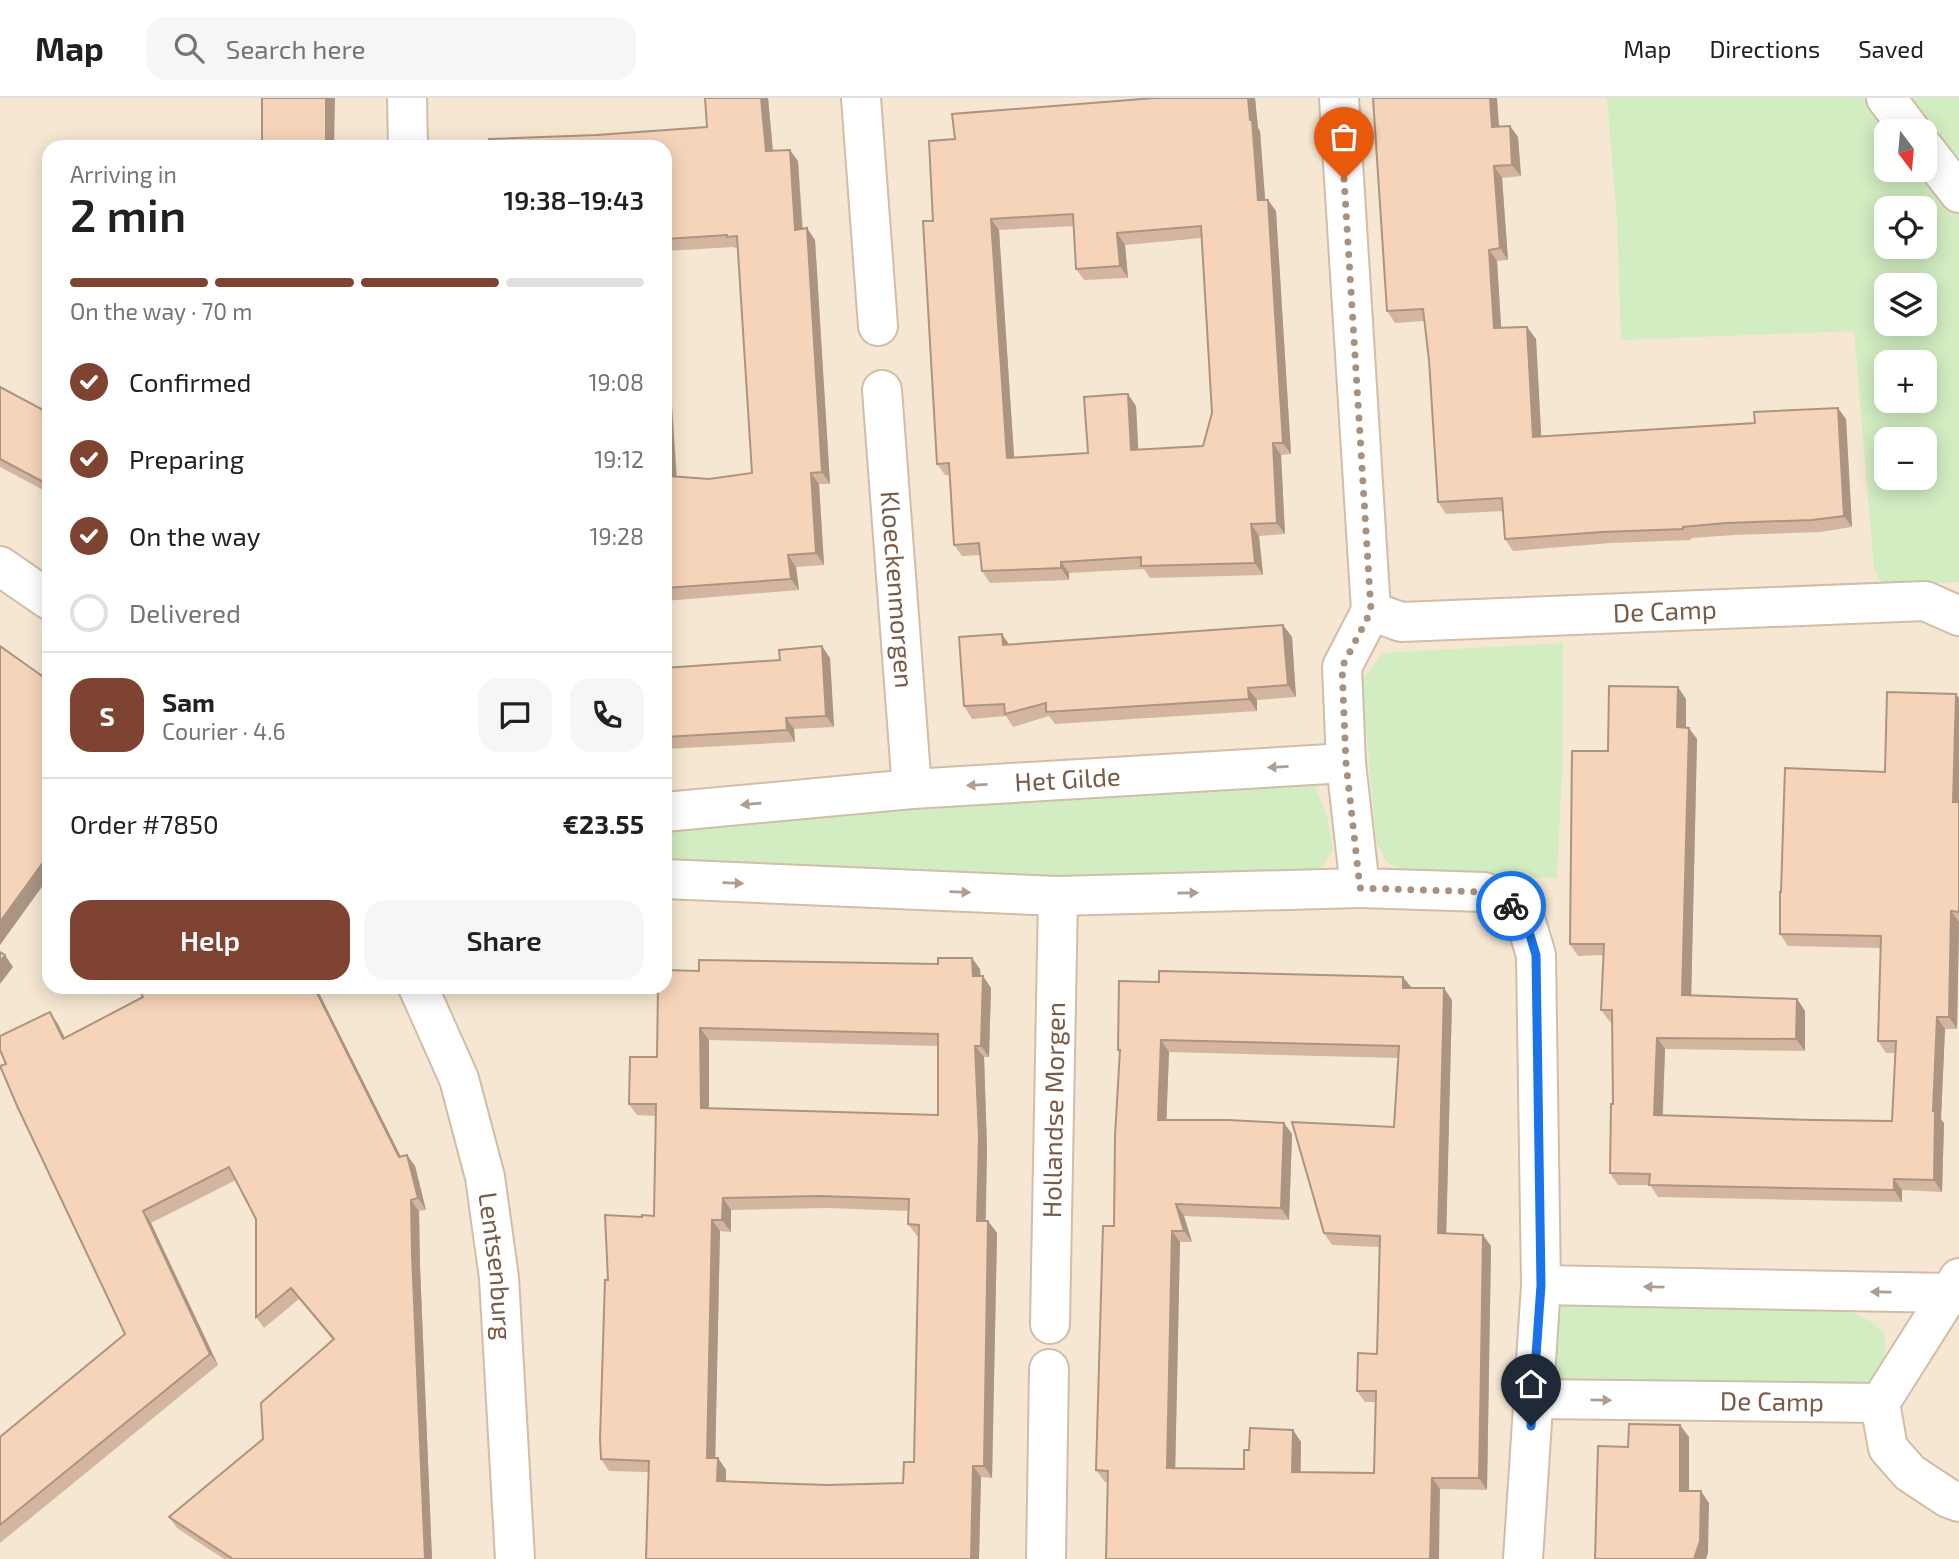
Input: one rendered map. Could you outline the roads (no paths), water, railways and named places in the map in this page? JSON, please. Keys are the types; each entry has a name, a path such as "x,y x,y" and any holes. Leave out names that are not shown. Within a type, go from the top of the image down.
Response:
{"street":[{"path":"407,98 408,140"},
{"path":"862,98 878,326"},
{"path":"1339,98 1371,611 1342,667 1346,763 1360,888"},
{"path":"1886,98 1902,119"},
{"path":"1937,164 1959,192"},
{"name":"Kloeckenmorgen","path":"882,390 912,789"},
{"path":"0,566 42,595"},
{"name":"De Camp","path":"1371,611 1401,622 1925,601 1959,616"},
{"name":"Het Gilde","path":"672,811 912,789 1346,763"},
{"path":"672,879 1058,896 1360,888 1484,892 1523,912 1536,955 1541,1285 1523,1559"},
{"name":"Hollandse Morgen","path":"1050,1324 1058,896"},
{"name":"Lentsenburg","path":"421,994 459,1079 485,1177 499,1278 515,1559"},
{"path":"1541,1285 1954,1285"},
{"path":"1954,1285 1880,1403 1888,1448 1910,1473 1948,1498 1959,1502"},
{"path":"1046,1559 1049,1369"},
{"name":"De Camp","path":"1532,1399 1880,1403"}]}
